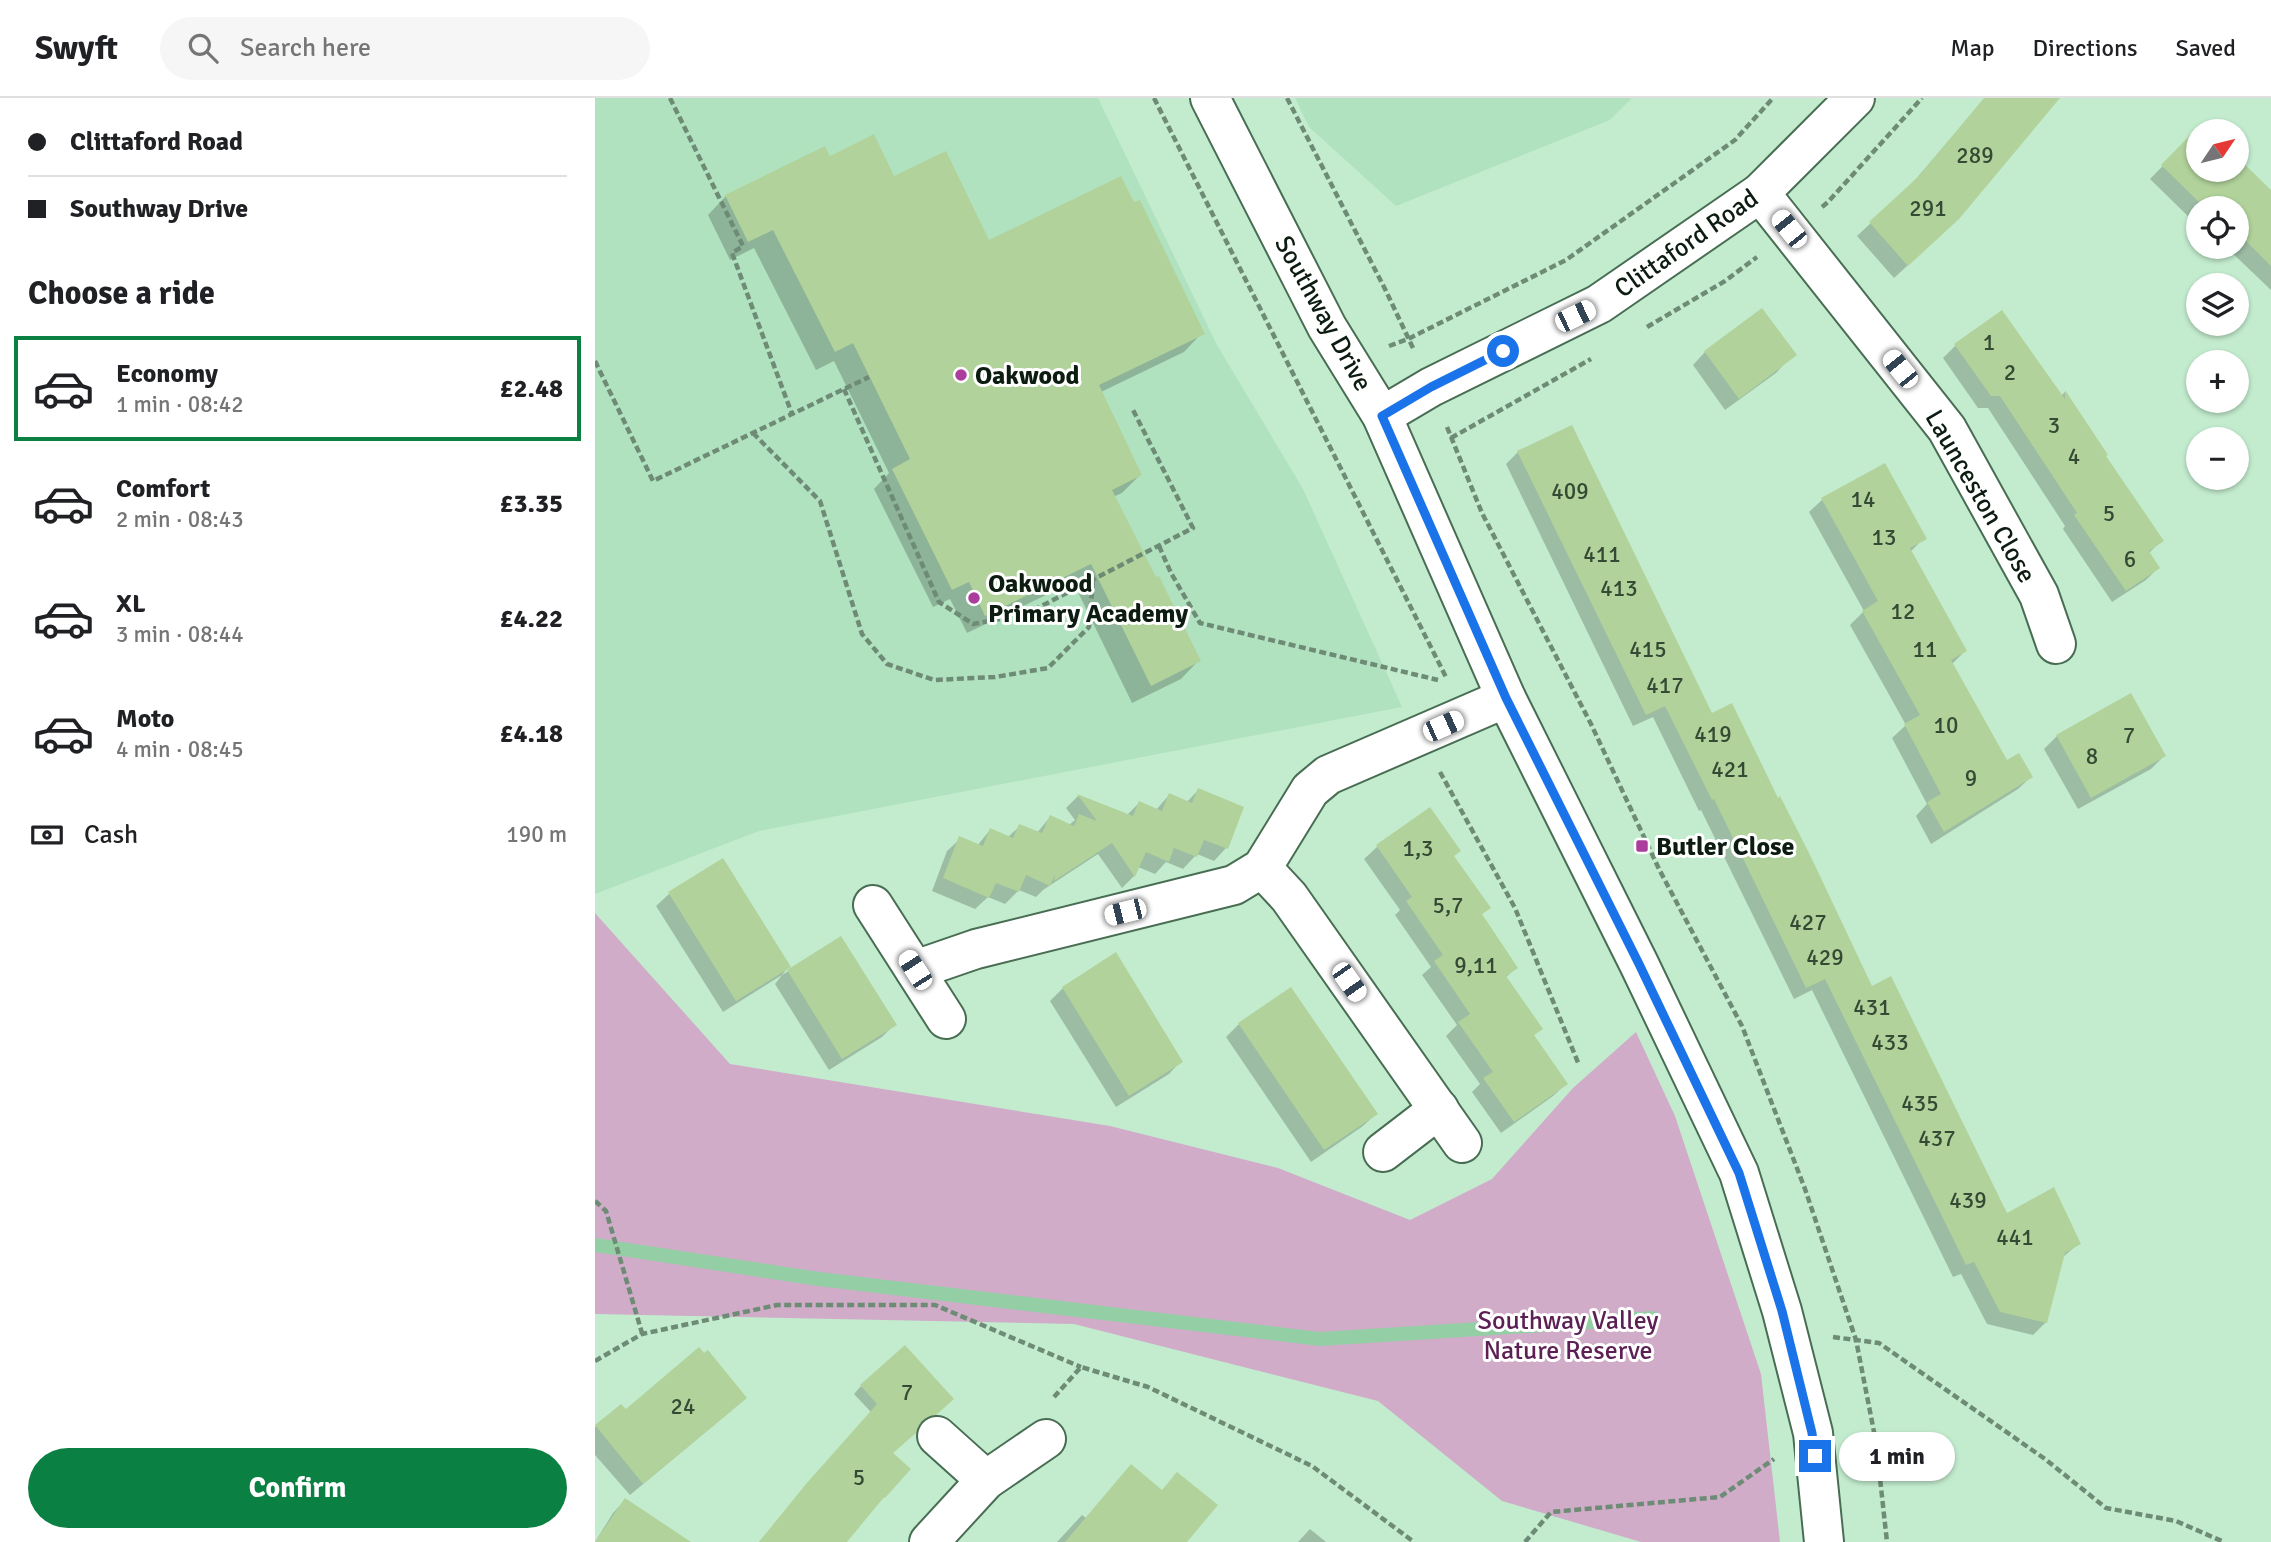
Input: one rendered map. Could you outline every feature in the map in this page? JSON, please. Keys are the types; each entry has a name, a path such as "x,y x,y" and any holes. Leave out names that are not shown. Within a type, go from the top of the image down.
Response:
{"street":[{"name":"Southway Drive","path":"1210,98 1321,315 1382,416 1506,698 1639,964 1739,1173 1787,1330 1812,1433 1824,1542"},
{"name":"Clittaford Road","path":"1382,416 1431,387 1599,304 1760,193 1855,98"},
{"name":"Launceston Close","path":"1760,193 1947,429 2039,595 2056,644"},
{"path":"915,970 976,949 1234,885 1262,868 1310,790 1328,775 1506,698"},
{"path":"1262,868 1290,897 1462,1143"},
{"path":"873,905 946,1019"},
{"path":"1383,1152 1439,1110"},
{"path":"937,1436 986,1480"},
{"path":"929,1542 986,1480 1046,1439"}],"path":[{"path":"670,98 743,246 732,253 792,414"},
{"path":"1154,98 1449,683 1200,623 1159,546"},
{"path":"1287,98 1379,277 1431,387 1482,513 1591,724 1659,869 1742,1026 1805,1189 1856,1340 1876,1442 1887,1542"},
{"path":"1347,360 1408,339 1566,260 1735,140 1773,98"},
{"path":"595,361 653,481 869,377"},
{"path":"844,389 939,602 973,624 1026,614 1193,528 1133,410"},
{"path":"753,433 820,500 862,634 887,664 934,680 995,677 1048,668 1089,626 1093,580"},
{"path":"1419,736 1515,908 1579,1065"},
{"path":"595,1200 606,1211 642,1334"},
{"path":"595,1361 642,1334 777,1305 935,1305 1081,1367 1148,1387 1312,1466 1414,1542"},
{"path":"1787,1330 1879,1343 2045,1459 2106,1508 2176,1521 2224,1542"},
{"path":"1046,1439 1032,1420 1081,1367"},
{"path":"1525,1542 1551,1512 1720,1497 1812,1433"}],"shaded area":[{"name":"Oakwood Primary Academy","path":"595,98 1098,98 1217,345 1303,489 1402,707 759,831 595,894"},
{"path":"1295,98 1632,98 1610,120 1396,206 1309,127"}],"green space":[{"name":"Southway Valley Nature Reserve","path":"595,913 730,1064 1110,1126 1278,1168 1410,1220 1492,1179 1573,1088 1636,1032 1675,1116 1761,1374 1780,1542 1641,1542 1502,1501 1378,1401 1074,1324 595,1314"}],"building":[{"path":"1984,98 2060,98 1959,219 1908,266 1869,222 1919,176"},
{"name":"Oakwood","path":"874,134 894,176 946,151 989,240 1121,176 1134,202 1140,200 1205,334 1099,385 1142,475 1112,490 1201,661 1151,686 1091,564 985,616 969,582 952,590 892,469 910,459 853,343 835,352 773,230 748,242 725,195 825,146 830,156"},
{"path":"2186,139 2186,182 2249,182 2249,169 2271,190 2271,266 2249,244 2249,196 2193,196 2161,165"},
{"path":"1762,308 1797,355 1739,399 1704,351"},
{"path":"2002,310 2065,399 2065,390 2164,541 2149,551 2160,568 2126,591 2074,515 2077,513 2000,396 1991,396 1954,344"},
{"path":"1572,425 1712,713 1732,703 1778,798 1780,796 1810,855 1872,986 1891,976 2007,1213 2054,1187 2081,1244 2065,1253 2047,1323 2000,1312 1974,1262 1966,1265 1825,979 1806,988 1714,799 1712,800 1665,706 1646,715 1517,451"},
{"path":"1885,463 1927,539 1910,548 1967,651 1951,660 2007,760 2019,753 2033,777 1944,832 1927,802 1941,794 1904,724 1920,715 1862,611 1878,601 1821,498"},
{"path":"2131,693 2166,756 2091,798 2056,735"},
{"path":"1198,788 1244,807 1228,849 1204,840 1197,857 1174,848 1169,862 1146,852 1135,877 1112,843 1054,881 1055,874 1050,886 1026,875 1019,892 996,883 989,898 943,878 959,836 983,846 990,828 1013,838 1019,824 1042,833 1050,815 1074,826 1079,814 1097,821 1077,794 1133,816 1139,801 1162,811 1169,793 1192,803"},
{"path":"1430,807 1461,851 1454,856 1491,908 1482,914 1518,968 1506,976 1543,1029 1534,1035 1568,1084 1514,1122 1483,1078 1493,1072 1458,1022 1470,1014 1434,961 1443,955 1406,901 1412,897 1376,845"},
{"path":"723,858 791,967 736,1001 668,892"},
{"path":"841,936 897,1025 842,1059 787,970"},
{"path":"1116,952 1183,1062 1129,1096 1062,987"},
{"path":"1291,987 1378,1114 1324,1150 1238,1023"},
{"path":"905,1345 954,1399 936,1415 921,1421 916,1433 893,1453 911,1469 847,1542 759,1542 877,1404 860,1385"},
{"path":"699,1347 704,1353 708,1350 747,1398 643,1484 595,1425 621,1404 626,1409"},
{"path":"1131,1464 1162,1490 1177,1472 1218,1505 1187,1542 1065,1542"},
{"path":"625,1498 691,1542 595,1542"}],"waterway":[{"path":"595,1245 819,1279 1320,1339 1653,1318"}],"place":[{"name":"Oakwood","path":"961,375"},
{"name":"Oakwood Primary Academy","path":"974,598"},
{"name":"Butler Close","path":"1642,846"}],"route":[{"path":"1503,351 1431,387 1382,416 1506,698 1639,964 1739,1173 1782,1311 1812,1433 1815,1456"}]}
